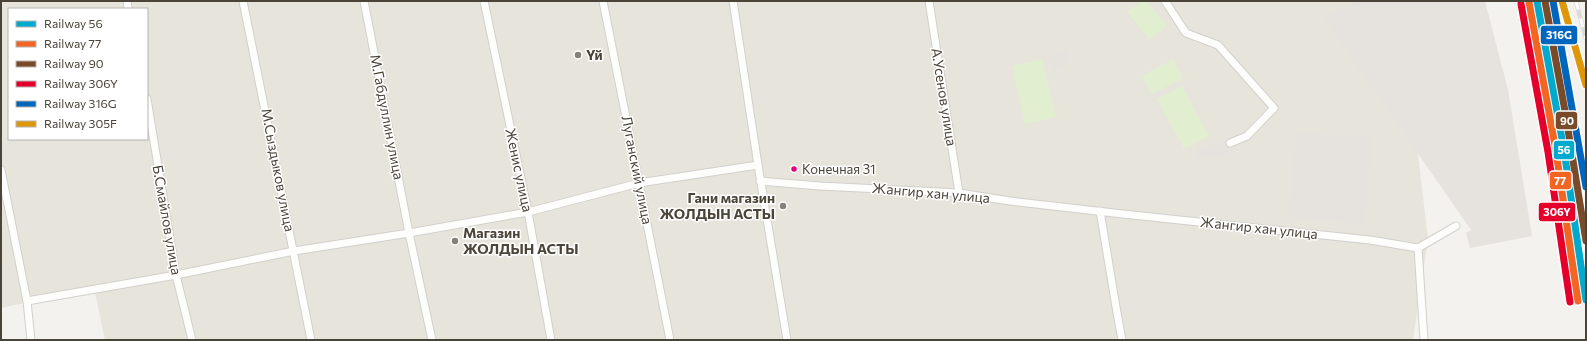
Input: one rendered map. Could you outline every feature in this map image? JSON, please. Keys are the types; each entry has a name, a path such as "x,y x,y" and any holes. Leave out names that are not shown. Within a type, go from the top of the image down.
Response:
{"street":[{"name":"М.Сыздыков улица","path":"243,1 311,340"},
{"name":"М.Габдуллин улица","path":"364,1 409,233 432,340"},
{"name":"Женис улица","path":"484,1 528,212 551,340"},
{"name":"Луганский улица","path":"603,1 670,340"},
{"path":"732,1 787,340"},
{"name":"А.Усенов улица","path":"929,1 960,192"},
{"path":"1165,1 1186,33 1218,45 1274,108 1247,136 1230,143"},
{"name":"Б.Смайлов улица","path":"148,105 176,275 192,340"},
{"path":"27,301 176,275 294,251 528,212 639,183 758,165"},
{"path":"1,170 27,301 31,340"},
{"name":"Жангир хан улица","path":"760,181 820,186 960,192 1010,201 1370,240 1418,248"},
{"path":"1100,211 1122,340"},
{"path":"1424,340 1418,248 1456,226"}],"shaded area":[{"path":"1,1 1400,1 1428,239 1413,340 105,340 94,288 1,308"},
{"path":"1360,1 1485,1 1508,90 1532,236 1470,248 1466,233 1471,230 1323,17"},
{"path":"1065,49 1070,60 1062,69 1053,72 1047,56"},
{"path":"1297,133 1372,137 1365,224 1288,217"},
{"path":"1233,139 1231,158 1196,158 1196,149"}],"green space":[{"path":"1142,1 1147,1 1167,26 1149,40 1127,12"},
{"path":"1042,59 1056,117 1025,124 1012,66"},
{"path":"1173,59 1183,78 1152,94 1142,76"},
{"path":"1182,86 1209,136 1184,149 1157,99"}],"railway":[{"path":"1576,1 1586,39"}],"rail line":[{"name":"56","path":"1537,1 1564,150 1586,300"},
{"name":"90","path":"1545,1 1586,241"},
{"name":"316G","path":"1553,1 1586,187"},
{"name":"305F","path":"1562,1 1586,85"},
{"name":"77","path":"1529,2 1556,151 1578,301"},
{"name":"306Y","path":"1521,4 1548,152 1570,302"}],"place":[{"name":"Үй","path":"578,55"},
{"name":"Конечная 31","path":"794,169"},
{"name":"Гани магазин ЖОЛДЫН АСТЫ","path":"783,206"},
{"name":"Магазин ЖОЛДЫН АСТЫ","path":"455,241"}]}
